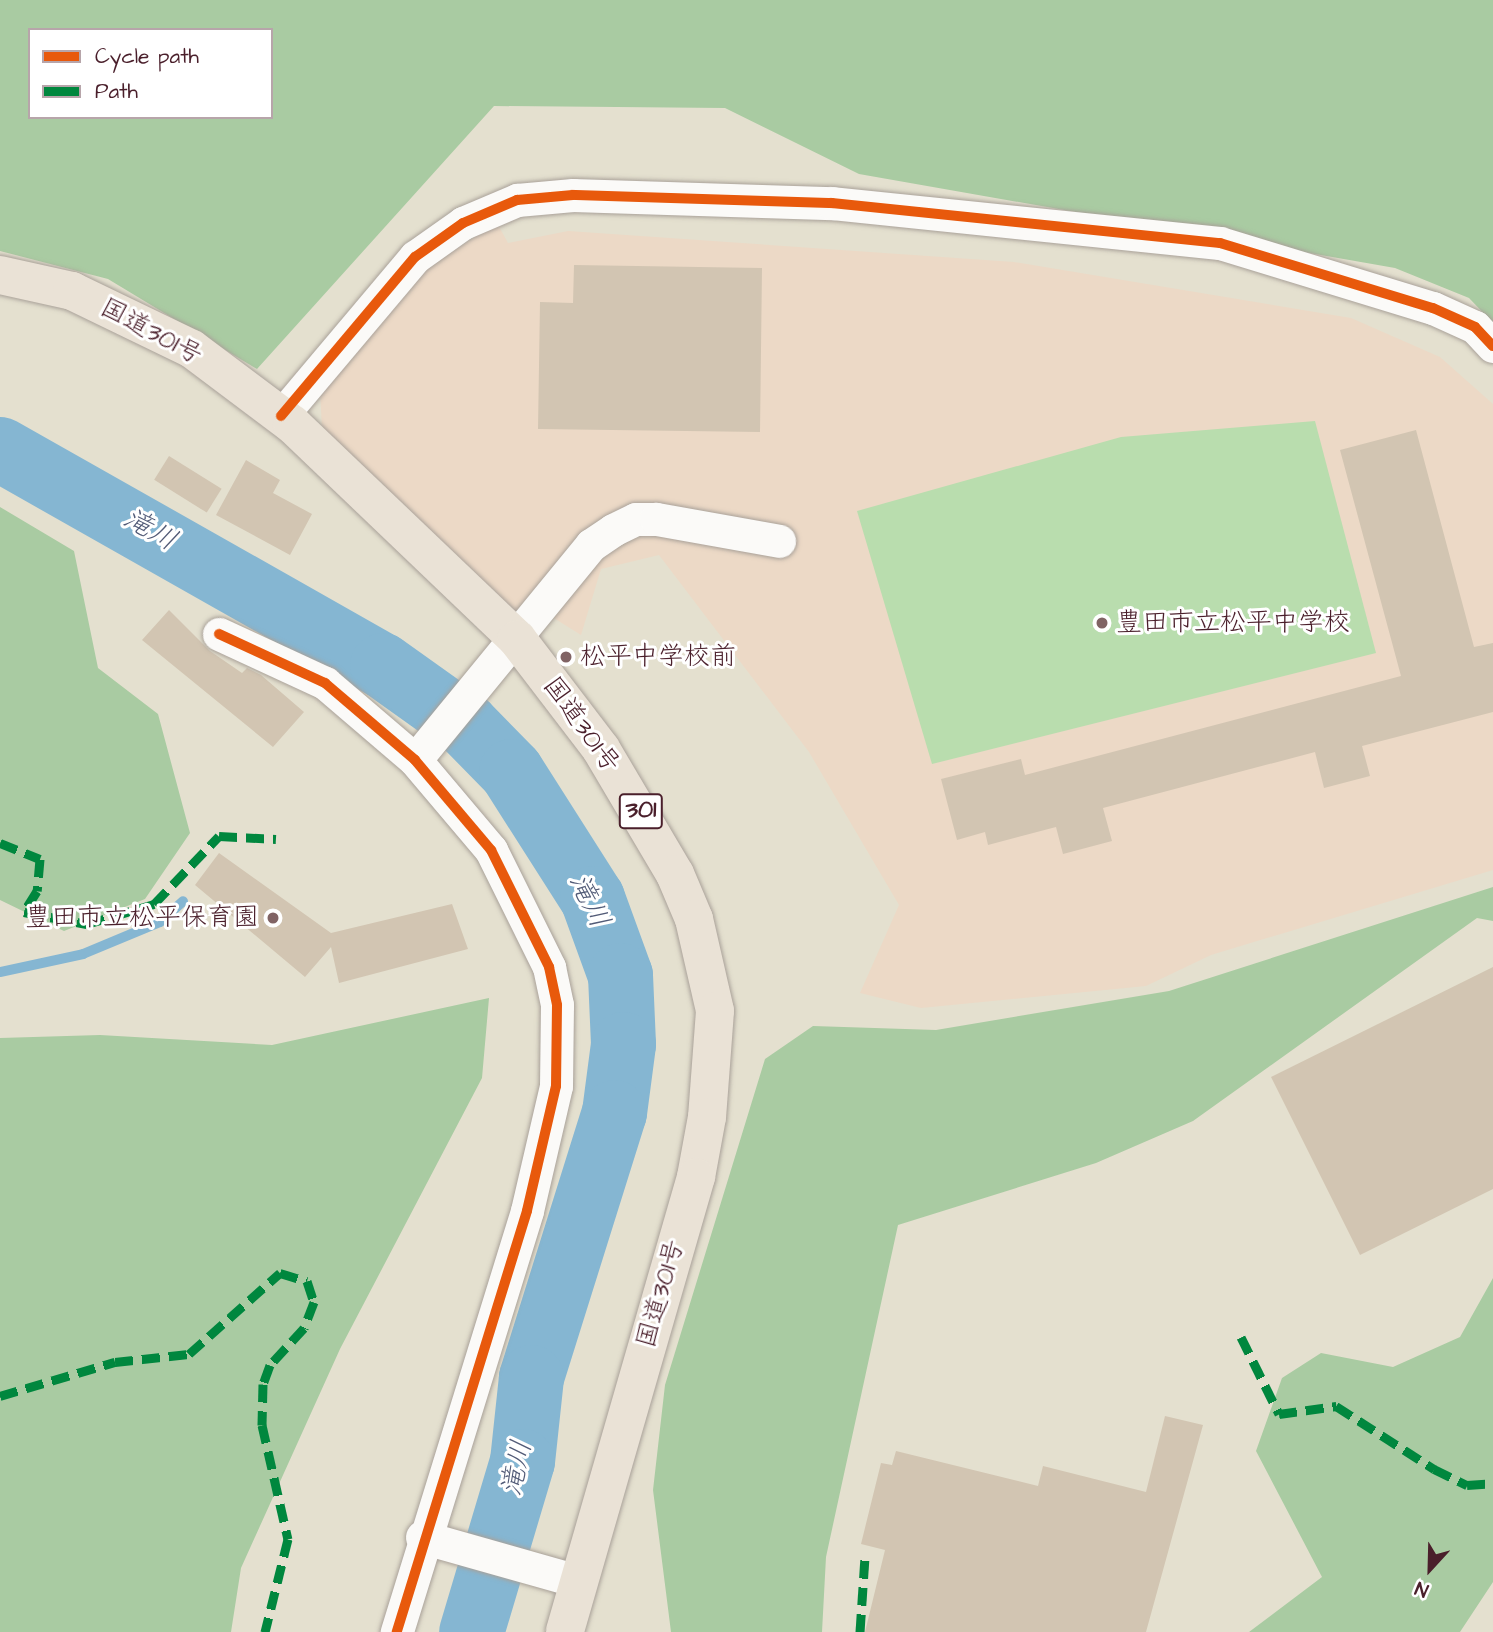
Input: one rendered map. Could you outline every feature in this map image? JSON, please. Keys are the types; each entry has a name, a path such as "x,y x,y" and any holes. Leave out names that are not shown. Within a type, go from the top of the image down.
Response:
{"highway":[{"name":"国道301号","path":"0,275 72,291 192,349 281,416 454,572 517,639 601,749 675,874 694,919 715,1011 696,1177 565,1632"}],"street":[{"path":"281,416 415,257 463,223 517,200 573,195 832,203 1220,243 1433,308 1475,327 1493,346"},
{"path":"415,760 592,545 636,519 779,541"},
{"path":"219,634 325,683 415,760 491,850 549,967 560,1049 527,1211 422,1537 397,1632"},
{"path":"422,1537 578,1581"}],"shaded area":[{"name":"豊田市立松平中学校","path":"497,223 508,243 568,231 1014,262 1351,318 1440,357 1493,404 1493,870 1211,955 1146,986 921,1008 860,993 899,905 809,752 659,555 601,569 581,635 528,602 516,612 322,430 320,389 430,266"}],"green space":[{"path":"0,0 1493,0 1493,323 1469,298 1395,268 859,174 725,108 494,106 257,369 108,279 0,251"},
{"path":"1315,421 1376,653 932,764 857,511 1121,437"},
{"path":"0,507 74,551 98,668 158,714 190,833 145,899 64,931 0,900"},
{"path":"1493,887 1493,921 1477,918 1193,1121 1096,1163 898,1225 826,1557 822,1632 671,1632 653,1490 665,1385 765,1059 813,1026 936,1030 1169,991"},
{"path":"489,998 482,1078 340,1349 241,1568 231,1632 0,1632 0,1038 100,1035 272,1045"},
{"path":"1493,1278 1493,1582 1460,1632 1249,1632 1322,1577 1256,1451 1282,1378 1321,1353 1393,1367 1460,1337"}],"building":[{"path":"574,265 762,268 760,432 538,429 540,302 573,303"},
{"path":"1416,430 1474,647 1493,643 1493,712 1362,746 1370,776 1324,788 1315,752 1103,808 1112,841 1063,854 1056,827 988,845 985,832 957,840 941,779 1021,759 1025,775 1401,676 1340,450"},
{"path":"169,456 222,489 207,513 154,480"},
{"path":"246,460 280,480 273,493 312,514 290,555 216,515"},
{"path":"169,610 210,651 242,673 247,668 261,675 304,712 273,747 142,640"},
{"name":"豊田市立松平保育園","path":"219,853 331,933 452,904 468,949 339,983 331,947 305,977 195,885"},
{"path":"1493,967 1493,1189 1360,1255 1271,1077"},
{"path":"1165,1416 1203,1425 1146,1632 865,1632 885,1550 861,1544 881,1463 892,1465 896,1451 1038,1486 1043,1466 1146,1492"}],"waterway":[{"name":"滝川","path":"0,449 382,665 466,725 511,771 592,898 620,975 623,1044 614,1112 531,1377 522,1461 471,1632"},
{"path":"0,972 83,954 160,922 183,901"}],"marked path":[{"path":"0,843 40,859 37,891 24,912 87,924 154,904 219,836 276,839"},
{"path":"0,1396 115,1362 189,1354 280,1273 307,1281 314,1302 304,1328 270,1365 263,1384 262,1425 288,1539 265,1632"},
{"path":"1241,1337 1279,1414 1336,1406 1434,1469 1467,1485 1493,1483"},
{"path":"860,1632 865,1557"}],"cycle path":[{"path":"281,416 415,257 463,223 517,200 573,195 832,203 1220,243 1433,308 1475,327 1493,346"},
{"path":"219,634 325,683 415,760 491,850 549,967 557,1005 556,1086 527,1211 397,1632"}],"place":[{"name":"豊田市立松平中学校","path":"1102,623"},
{"name":"松平中学校前","path":"566,657"},
{"name":"豊田市立松平保育園","path":"273,918"}]}
